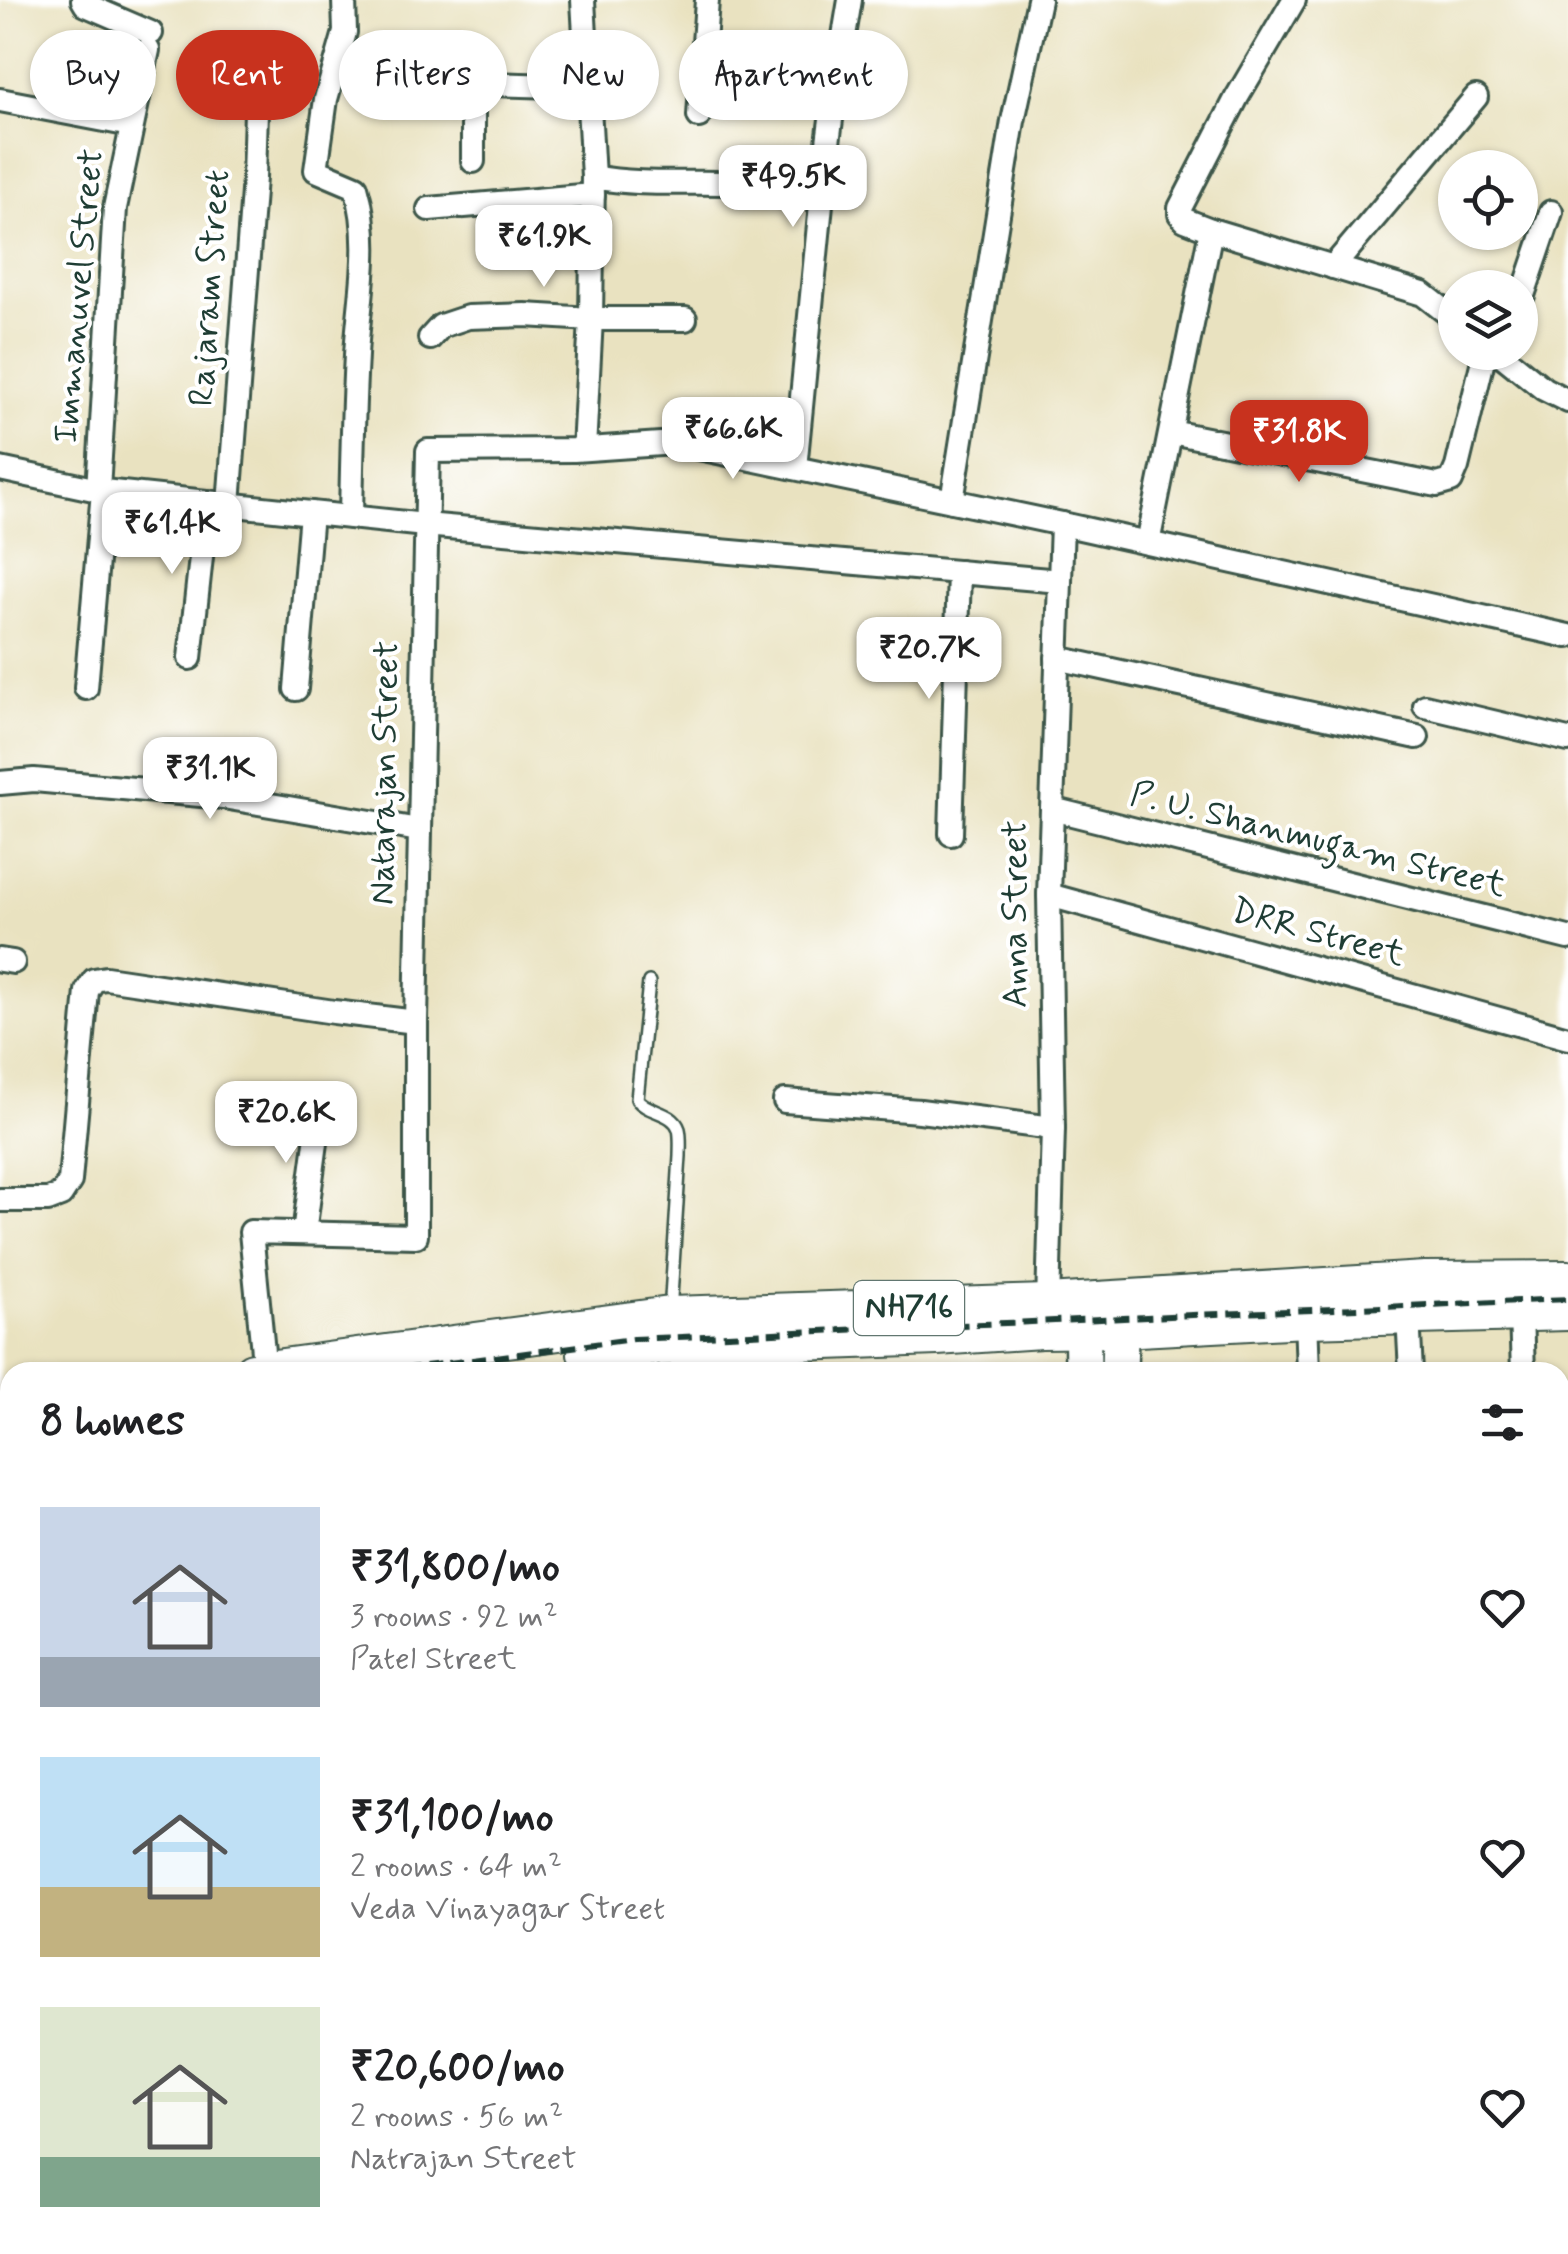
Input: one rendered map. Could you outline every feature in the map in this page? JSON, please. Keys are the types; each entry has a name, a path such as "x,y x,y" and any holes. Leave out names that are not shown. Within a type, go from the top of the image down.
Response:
{"highway":[{"name":"NH716","path":"360,1362 668,1331 1091,1312 1331,1307 1425,1281 1568,1280"},
{"path":"1331,1307 1408,1316 1568,1311"},
{"path":"519,1362 630,1347 668,1331"}],"main road":[{"path":"1085,1362 1091,1312"},
{"path":"1091,1312 1114,1362"}],"street":[{"name":"Immanuvel Street","path":"83,0 150,41 115,208 86,688"},
{"path":"344,0 345,32 326,98 316,170 356,187 366,244 356,352 351,517"},
{"path":"583,0 585,30"},
{"path":"705,30 707,0"},
{"path":"795,468 815,199 850,0"},
{"path":"952,501 1013,121 1039,0"},
{"path":"1294,0 1237,98 1180,214 1185,220 1211,230 1423,294 1438,306"},
{"path":"473,161 473,96 490,84 527,85"},
{"path":"1334,267 1476,98"},
{"path":"0,100 130,125"},
{"name":"Rajaram Street","path":"190,658 218,503 254,178 255,120"},
{"path":"590,120 591,319 584,449 675,443 1568,636"},
{"path":"429,210 615,181 733,182 761,186 764,190"},
{"path":"1531,270 1551,212"},
{"path":"1148,543 1211,230"},
{"path":"430,338 441,326 468,317 685,319"},
{"path":"1170,432 1438,485 1451,481 1491,370"},
{"path":"1519,370 1568,401"},
{"name":"Natarajan Street","path":"304,1233 416,1236 416,1022 428,451 584,449"},
{"path":"0,478 0,469 100,491 425,525 1060,581"},
{"path":"296,689 311,513"},
{"name":"Anna Street","path":"1062,524 1049,895 1053,1128 1091,1312"},
{"path":"952,834 959,572"},
{"path":"1057,658 1417,737"},
{"path":"1425,706 1568,740"},
{"path":"0,783 34,780 223,798 420,830"},
{"name":"P. U. Shanmugam Street","path":"1052,809 1568,938"},
{"name":"DRR Street","path":"1049,895 1568,1038"},
{"path":"0,1200 48,1200 61,1195 70,1180 87,991 94,980 106,978 416,1022"},
{"path":"786,1101 920,1110 1053,1128"},
{"path":"260,1362 251,1232 304,1233 321,1106"},
{"path":"1312,1362 1331,1307"},
{"path":"1521,1314 1523,1362"},
{"path":"1408,1316 1410,1362"}],"lane":[{"path":"649,982 637,1099 642,1106 674,1121 680,1130 668,1331"}],"path":[{"path":"333,82 339,82"}],"tunnel":[{"path":"764,190 771,199 808,200"}],"railway":[{"path":"457,1362 633,1339 1568,1299"}]}
